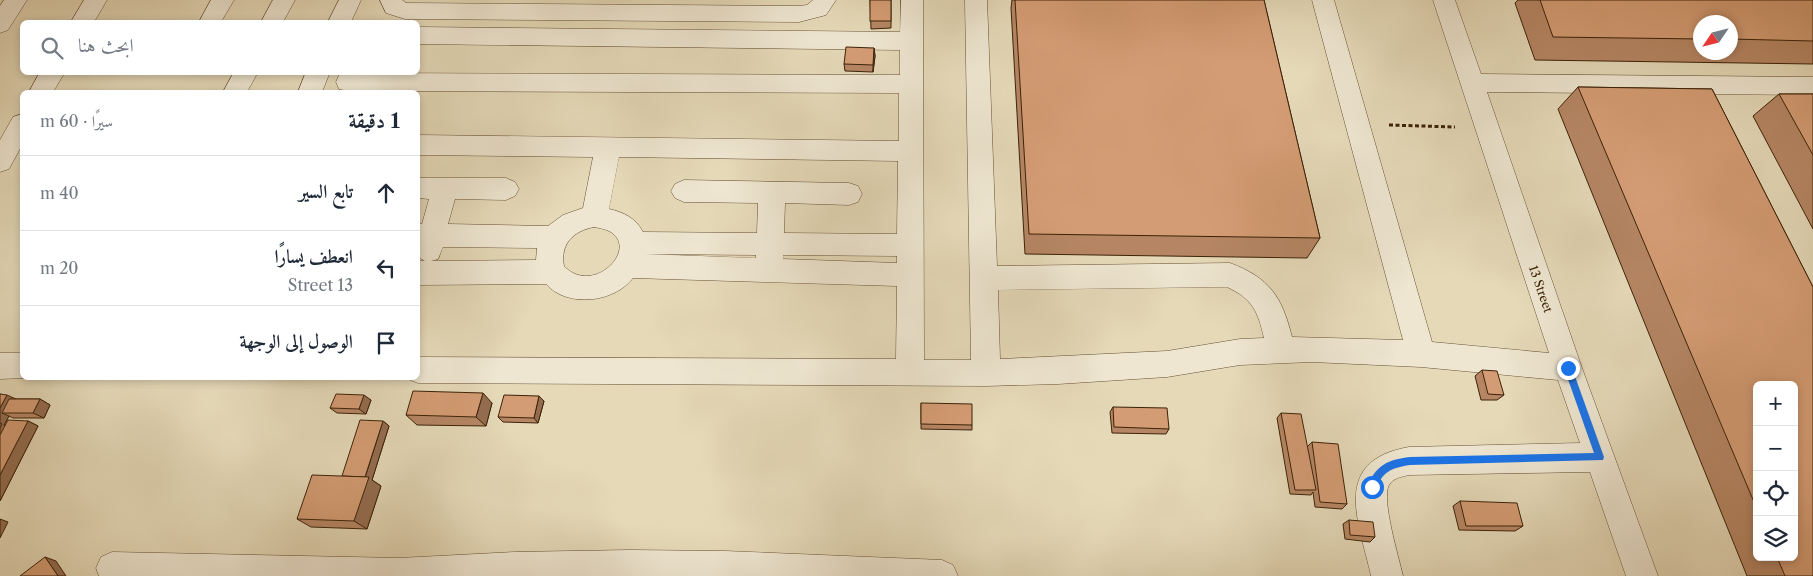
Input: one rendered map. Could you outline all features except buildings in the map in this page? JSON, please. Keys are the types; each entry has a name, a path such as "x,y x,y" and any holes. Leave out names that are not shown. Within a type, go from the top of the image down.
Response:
{"street":[{"path":"0,24 16,0"},
{"path":"83,20 96,0"},
{"path":"211,20 223,0"},
{"path":"273,20 284,0"},
{"path":"341,20 350,0"},
{"path":"390,0 394,7 405,11 809,14 818,10 825,0"},
{"path":"910,374 912,0"},
{"path":"976,0 986,373"},
{"path":"1323,0 1421,354"},
{"name":"13 Street","path":"1444,0 1568,368 1642,576"},
{"path":"420,34 912,40"},
{"path":"42,90 51,75"},
{"path":"236,90 244,75"},
{"path":"311,90 317,75"},
{"path":"348,82 912,84"},
{"path":"1473,83 1813,86"},
{"path":"1708,85 1721,111"},
{"path":"0,162 20,127"},
{"path":"420,145 911,151"},
{"path":"594,216 608,148"},
{"path":"420,188 506,189"},
{"path":"445,188 425,235 420,273 552,272"},
{"path":"684,191 849,194"},
{"path":"768,271 772,192"},
{"path":"594,216 608,217 621,222 630,231 631,254 618,277 604,285 588,289 560,282 552,272 548,261 549,249 555,237 566,226 594,216"},
{"path":"425,235 555,237"},
{"path":"631,254 770,243 911,244"},
{"path":"631,254 768,271 911,275"},
{"path":"982,278 1230,276 1247,282 1262,294 1270,306 1280,349"},
{"path":"420,370 986,373 1058,371 1167,364 1240,352 1280,349 1421,354 1568,368"},
{"path":"0,366 20,366"},
{"path":"1387,576 1370,500 1376,476 1385,468 1396,463 1410,461 1600,457"},
{"path":"112,568 220,573 399,574 515,568 630,566 725,567 942,576"}],"path":[{"path":"1358,124 1488,128"}],"route":[{"path":"1372,487 1376,476 1385,468 1396,463 1410,461 1600,457 1568,368"}]}
